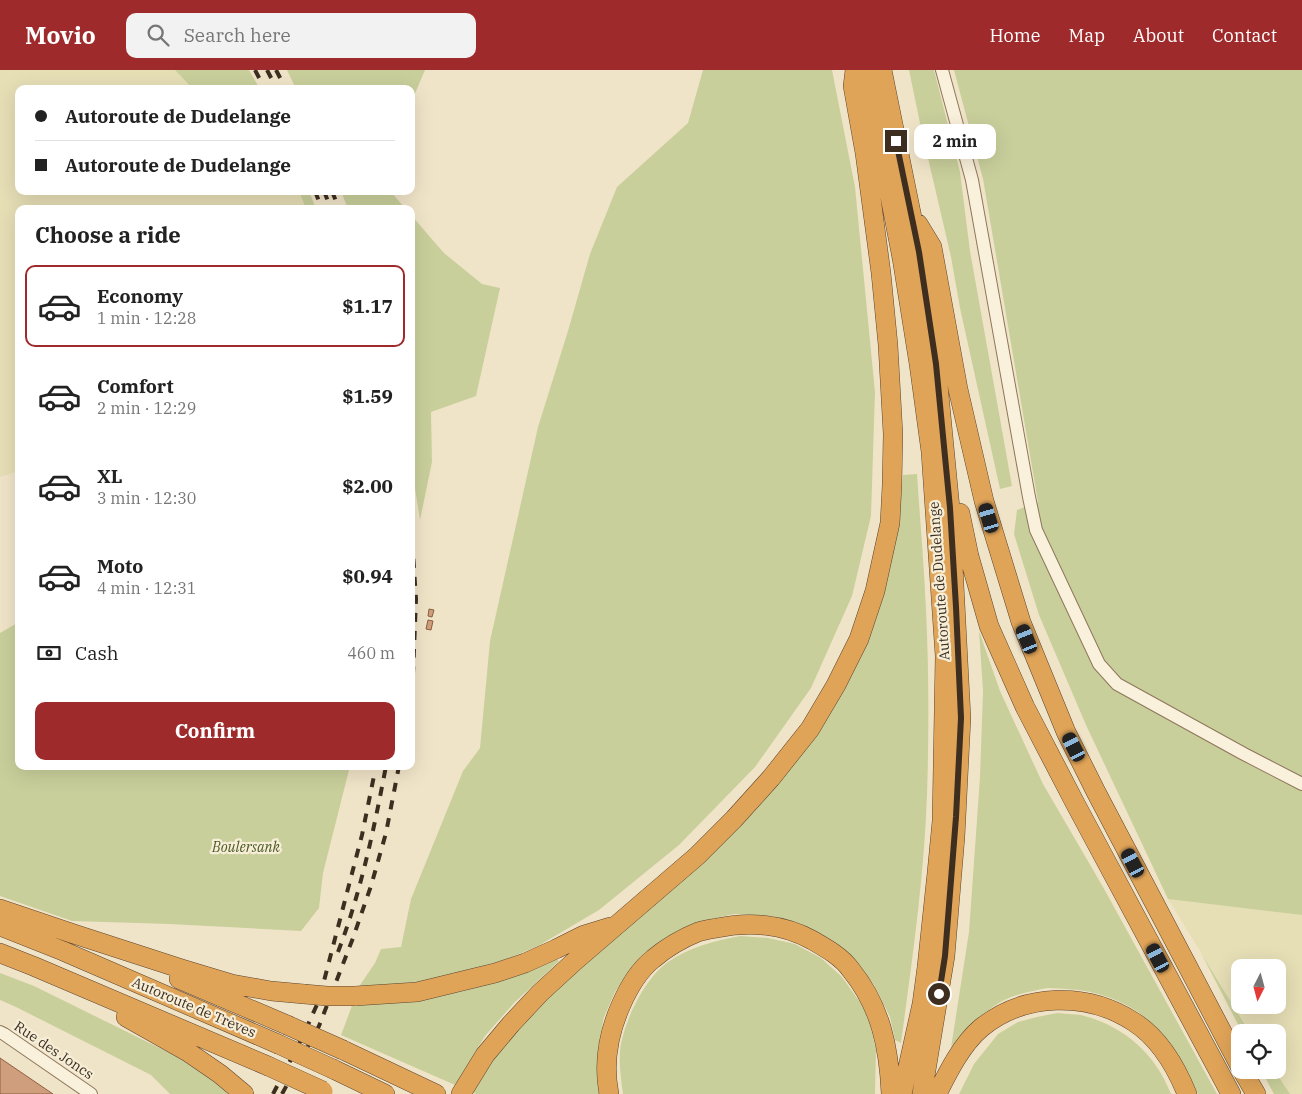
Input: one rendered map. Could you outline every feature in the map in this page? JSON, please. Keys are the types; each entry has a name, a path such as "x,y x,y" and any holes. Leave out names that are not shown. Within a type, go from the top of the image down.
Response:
{"highway":[{"path":"461,1094 485,1055 540,994 576,960 697,856 771,778 810,730 836,685 859,639 875,591 890,523 893,434 888,345 881,273 865,153 853,86 855,70"},
{"name":"Autoroute de Dudelange","path":"864,70 902,258 931,452 944,656 942,821 928,967 922,1004 902,1094"},
{"name":"Autoroute de Dudelange","path":"882,70 911,212 936,364 950,508 961,718 955,837 945,956 922,1094"},
{"path":"911,212 932,248 958,389 982,491 1021,622 1070,741 1231,1049"},
{"path":"936,364 948,425 959,508 969,556 989,626 1025,708 1231,1094"},
{"path":"0,909 232,984 271,991 327,996 417,992 495,973 525,963 584,935 616,926"},
{"path":"609,1094 606,1061 608,1042 614,1020 636,978 652,960 673,945 699,931 734,924 770,925 802,935 829,949 851,969 878,1015 889,1063 891,1094"},
{"name":"Autoroute de Trèves","path":"0,926 63,951 278,1044 385,1094"},
{"path":"74,934 287,1024 428,1091"},
{"name":"Autoroute de Trèves","path":"0,953 327,1092"},
{"path":"33,966 188,1052 220,1074 244,1094"},
{"path":"937,1094 959,1054 968,1041 981,1028 1026,1004 1041,1001 1069,1000 1097,1004 1135,1022 1154,1040 1171,1061 1187,1094"},
{"path":"1247,1079 1256,1094"}],"street":[{"path":"942,70 972,180 1036,530 1099,664 1117,684 1302,784"},
{"name":"Rue des Joncs","path":"0,1032 92,1094"}],"shaded area":[{"path":"0,70 175,70 189,85 15,85 15,195 301,195 304,205 15,205 15,472 0,477"},
{"path":"1168,899 1302,915 1302,1094 1290,1094 1280,1079 1286,1079 1286,1024 1245,1024 1239,1014 1286,1014 1286,959 1231,959 1231,1001"}],"green space":[{"path":"175,70 249,70 258,85 189,85"},
{"path":"287,70 425,70 415,94 415,85 294,85"},
{"path":"703,70 832,70 855,187 875,392 871,516 852,596 811,688 755,767 679,845 599,910 538,946 507,959 430,981 358,988 375,963 381,949 401,947 411,899 463,771 480,748 490,641 538,427 590,254 617,187 688,123"},
{"path":"909,70 934,70 960,172 970,251 1012,486 1000,489 960,308 951,257"},
{"path":"954,70 1302,70 1302,915 1168,899 1086,725 1039,615 1014,534 1017,510 1038,502 983,179"},
{"path":"301,195 311,195 314,205 304,205"},
{"path":"343,195 394,195 402,205 346,205"},
{"path":"415,220 444,253 482,284 500,288 476,396 431,412 432,462 420,520 415,488"},
{"path":"917,474 927,633 928,772 920,889 901,1043 895,1040 890,1017 874,985 855,959 831,940 805,926 772,916 734,914 698,922 669,936 643,954 628,973 615,992 604,1017 597,1062 601,1094 476,1094 472,1092 497,1054 529,1017 802,753 896,536 903,475"},
{"name":"Boulersank","path":"15,624 15,770 349,770 323,873 319,908 301,931 72,921 0,896 0,633"},
{"path":"979,631 1000,691 1043,784 1103,887 1217,1094 1198,1094 1173,1047 1149,1021 1135,1010 1120,1002 1086,991 1048,988 1011,997 986,1013 951,1048 969,932 980,777 983,691"},
{"path":"740,936 768,938 795,944 821,958 842,977 862,1005 870,1025 876,1050 875,1094 623,1094 620,1069 621,1044 627,1022 644,988 660,969 685,952 712,942"},
{"path":"1201,953 1231,1002 1231,1011"},
{"path":"556,958 559,961 514,1003 485,1036 455,1085 341,1035 353,1003 417,1000 464,991 531,969"},
{"path":"0,973 34,986 192,1064 233,1094 170,1094 151,1075 0,1000"},
{"path":"1057,1013 1081,1015 1097,1020 1124,1034 1147,1054 1164,1079 1171,1094 959,1094 974,1064 998,1034 1018,1022"},
{"path":"1233,1014 1238,1014 1245,1024 1238,1024"},
{"path":"1266,1079 1280,1079 1290,1094 1274,1094"}],"building":[{"path":"429,609 434,610 432,617 428,616"},
{"path":"428,620 433,621 431,630 426,629"},
{"path":"0,1058 53,1094 0,1094"}],"railway":[{"path":"255,70 263,85"},
{"path":"267,70 275,85"},
{"path":"276,70 284,85"},
{"path":"317,195 320,205"},
{"path":"326,195 329,205"},
{"path":"334,195 337,205"},
{"path":"415,584 415,624"},
{"path":"273,1094 319,1000 362,835 375,770"},
{"path":"338,952 354,906 372,837 385,770"},
{"path":"282,1094 319,1026 353,938 371,886 386,833 398,770"}],"route":[{"path":"896,141 919,252 936,364 950,508 956,607 961,718 955,837 945,956 939,994"}]}
